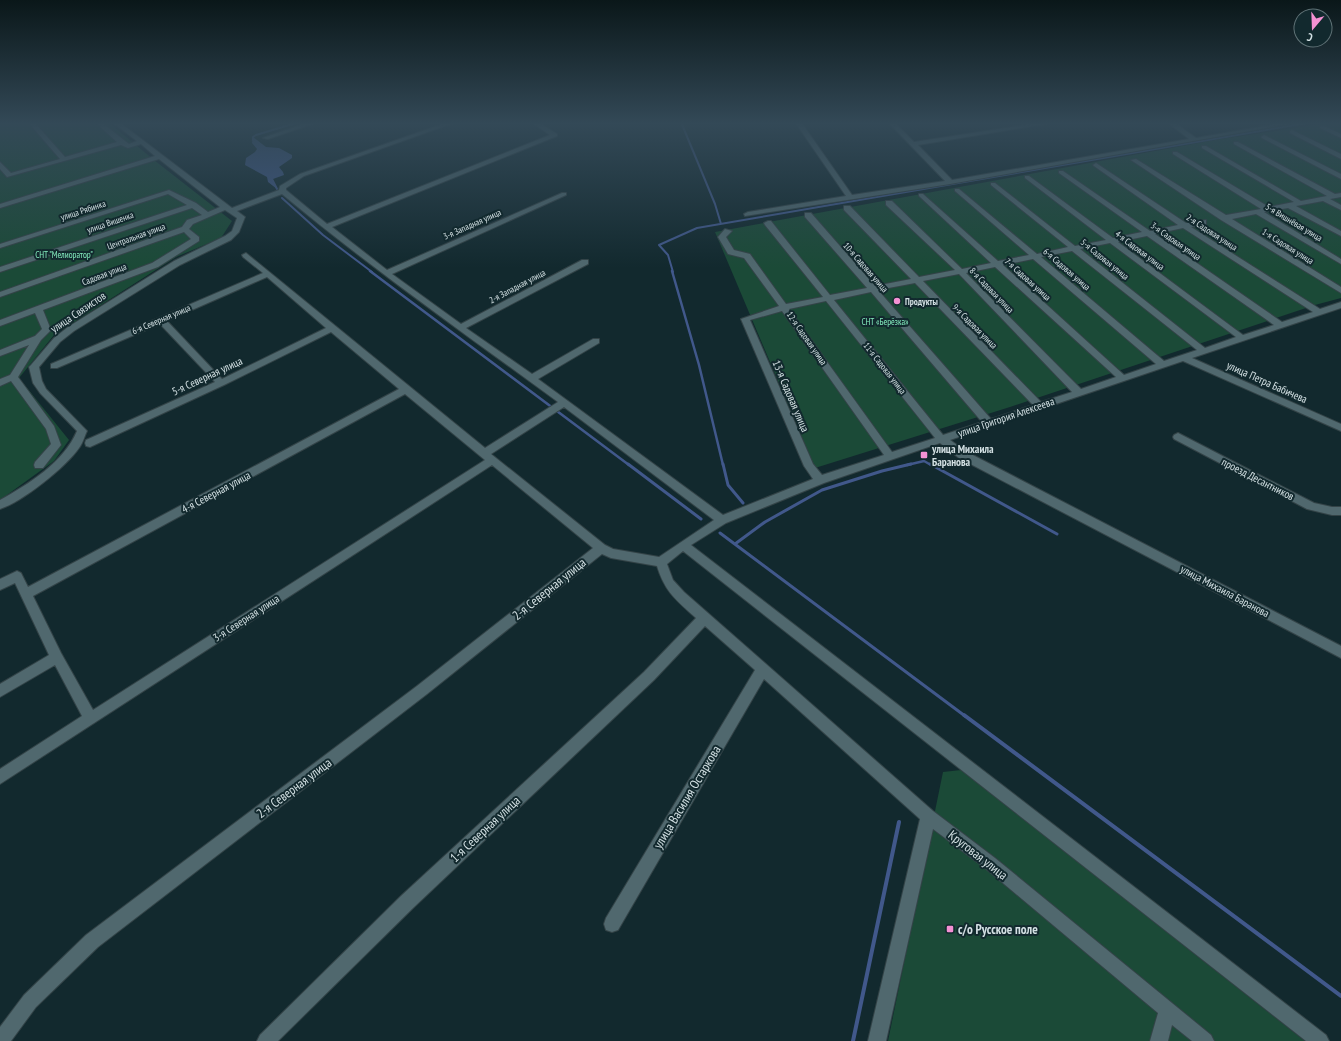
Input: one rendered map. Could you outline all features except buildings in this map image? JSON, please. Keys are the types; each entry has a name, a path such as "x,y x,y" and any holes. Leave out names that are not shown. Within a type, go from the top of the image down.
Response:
{"street":[{"path":"5,171 9,176 28,171"},
{"path":"0,206 114,171"},
{"path":"176,171 227,209"},
{"path":"283,191 282,187 302,175 315,171"},
{"path":"326,227 467,171"},
{"path":"832,171 850,197"},
{"path":"939,171 950,182"},
{"path":"748,214 1016,171"},
{"name":"2-я Садовая улица","path":"1104,171 1185,226 1319,312"},
{"name":"1-я Садовая улица","path":"1150,171 1341,291"},
{"path":"1204,171 1267,209"},
{"path":"1244,171 1300,203"},
{"path":"1286,171 1333,196"},
{"path":"1329,171 1341,177"},
{"name":"3-я Садовая улица","path":"1062,172 1280,325"},
{"name":"4-я Садовая улица","path":"1027,177 1242,338"},
{"name":"5-я Садовая улица","path":"993,184 1203,351"},
{"name":"6-я Садовая улица","path":"957,190 1163,365"},
{"path":"193,205 206,215 283,191"},
{"path":"283,191 326,227 459,328 564,403 722,520"},
{"name":"улица Рябинка","path":"0,246 169,192 193,205"},
{"name":"3-я Западная улица","path":"387,273 564,194"},
{"name":"7-я Садовая улица","path":"921,195 1122,378"},
{"path":"1224,218 1341,195"},
{"path":"1323,198 1341,208"},
{"name":"8-я Садовая улица","path":"889,203 961,272 1079,393"},
{"name":"улица Вишенка","path":"0,270 193,205"},
{"path":"1290,205 1341,234"},
{"name":"9-я Садовая улица","path":"847,208 916,281 1039,406"},
{"name":"улица Связистов","path":"0,505 25,489 64,458 76,446 82,430 39,385 34,367 43,355 57,340 74,327 177,263 228,238 235,232 241,217 227,209"},
{"name":"5-я Вишнёвая улица","path":"1257,211 1341,262"},
{"name":"Центральная улица","path":"0,295 185,229 190,222 206,215"},
{"name":"10-я Садовая улица","path":"808,215 989,423"},
{"path":"785,307 1203,222"},
{"name":"11-я Садовая улица","path":"768,223 941,439"},
{"name":"Садовая улица","path":"0,323 155,265 196,239 185,229"},
{"name":"12-я Садовая улица","path":"728,231 722,237 731,252 748,256 890,456"},
{"path":"246,255 404,390 489,456 601,548 611,553 660,562"},
{"name":"2-я Западная улица","path":"459,328 586,262"},
{"name":"6-я Северная улица","path":"54,366 160,319 268,274"},
{"name":"улица Григория Алексеева","path":"660,562 722,520 820,480 1341,305"},
{"name":"13-я Садовая улица","path":"785,307 744,319 809,466 820,480"},
{"path":"0,383 13,377 38,338 47,330 38,309"},
{"path":"160,319 221,382"},
{"name":"5-я Северная улица","path":"90,443 333,328"},
{"path":"0,353 38,338"},
{"path":"531,379 596,341"},
{"name":"улица Петра Бабичева","path":"1182,358 1341,428"},
{"path":"13,377 51,428 56,445 39,465"},
{"name":"4-я Северная улица","path":"26,594 404,390"},
{"name":"3-я Северная улица","path":"0,777 91,719 489,456 564,403"},
{"name":"проезд Десантников","path":"1178,437 1311,506 1332,511 1341,511"},
{"name":"улица Михаила Баранова","path":"941,439 963,455 1341,652"},
{"path":"683,545 1320,1041"},
{"name":"2-я Северная улица","path":"0,1041 30,1001 92,941 422,690 601,548"},
{"name":"Круговая улица","path":"660,562 668,582 680,596 928,816 990,863 1205,1041"},
{"path":"0,585 17,576 57,657 91,719"},
{"name":"1-я Северная улица","path":"266,1041 407,902 649,676 705,617"},
{"path":"0,691 57,657"},
{"name":"улица Василия Остаркова","path":"612,924 762,670"},
{"path":"876,1041 928,816"},
{"path":"1159,1041 1168,1010"}],"green space":[{"name":"СНТ \"Мелиоратор\"","path":"0,171 168,171 232,221 221,238 176,257 54,335 19,378 69,440 54,461 0,500"},
{"name":"СНТ «Берёзка»","path":"1049,171 1341,171 1341,298 1315,305 1010,407 815,468 715,232"},
{"path":"961,770 1305,1041 888,1041 943,772"}],"water":[{"path":"255,171 282,171 284,175 273,179 277,189 268,182 267,177"}],"waterway":[{"path":"701,171 715,204 721,224"},
{"path":"721,224 1030,171"},
{"path":"271,177 277,189"},
{"path":"282,198 323,235 372,272"},
{"path":"673,272 668,255 659,245 697,228 721,224"},
{"path":"370,271 629,465"},
{"path":"672,271 699,365 723,465"},
{"path":"907,465 924,461 931,465"},
{"path":"628,464 701,519"},
{"path":"723,464 728,485 743,503"},
{"path":"735,544 765,522 822,490 882,471 911,464"},
{"path":"930,464 1057,534"},
{"path":"720,533 965,716"},
{"path":"964,715 1341,996"},
{"path":"853,1041 899,822"}],"place":[{"name":"Продукты","path":"897,301"},
{"name":"улица Михаила Баранова","path":"924,455"},
{"name":"с/о Русское поле","path":"950,929"}]}
